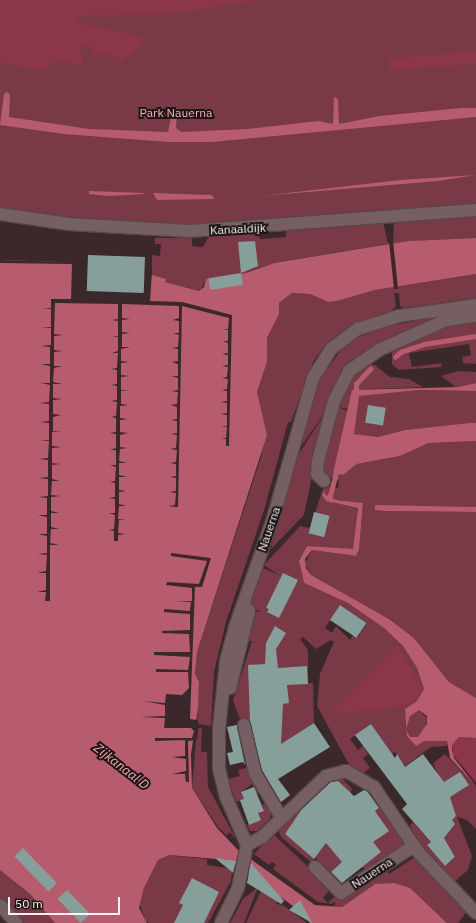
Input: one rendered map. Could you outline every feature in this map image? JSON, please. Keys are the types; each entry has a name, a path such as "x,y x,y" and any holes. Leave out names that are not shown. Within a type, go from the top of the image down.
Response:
{"street":[{"name":"Kanaaldijk","path":"0,214 69,224 190,231 476,210"},
{"name":"Nauerna","path":"324,480 317,474 318,461 334,401 349,371 359,361 398,341 446,320 476,304"},
{"name":"Nauerna","path":"247,848 226,797 219,768 218,743 224,673 235,627 272,522 311,383 331,349 358,329 391,317 460,312 476,316"},
{"path":"249,610 231,688 230,688 235,652 249,610"},
{"path":"244,725 255,773 281,817"},
{"path":"221,923 240,884 247,848 262,837 281,817 326,776 346,771 374,787 414,846 476,913"},
{"name":"Nauerna","path":"315,867 341,893 414,846"},
{"path":"0,905 16,923"}],"green space":[{"name":"Park Nauerna","path":"0,0 476,0 476,207 200,228 0,211"},
{"path":"476,214 476,238 408,241 273,263 246,273 206,279 200,291 165,282 152,275 152,255 160,256 161,244 155,244 155,238 192,238 192,246 203,247 210,234 259,232 260,239 286,237 286,230 383,222 388,243 393,242 394,221"},
{"path":"476,274 476,298 404,308 400,306 399,293 394,293 396,306 393,310 344,330 327,343 313,362 291,422 288,422 265,507 226,622 214,672 211,726 197,724 199,682 195,674 197,652 261,457 266,432 257,392 267,362 267,338 279,314 279,303 292,293 310,294 328,302 337,301 375,290"},
{"path":"443,316 367,353 297,452 320,378 342,349 357,338 383,327"},
{"path":"476,319 476,364 463,363 462,357 471,355 469,344 409,353 412,367 442,363 441,367 399,370 392,364 392,351 444,324"},
{"path":"365,364 375,365 390,377 409,379 423,387 353,390 350,409 337,407 349,411 333,473 343,475 357,464 400,456 429,443 476,441 476,507 375,506 375,510 476,512 476,698 449,682 414,638 389,619 311,575 305,563 312,550 356,556 359,550 363,503 336,500 325,494 324,490 322,495 326,501 358,508 353,550 307,546 299,561 304,583 348,603 384,628 403,646 417,668 424,689 416,702 419,710 427,718 424,741 447,741 447,746 431,747 405,766 395,752 392,754 371,724 350,739 358,750 363,746 368,754 363,758 370,768 361,774 352,769 317,706 320,674 334,642 331,640 316,649 303,637 300,639 308,650 308,683 313,683 314,723 282,744 274,747 272,739 251,743 249,723 242,724 233,701 252,641 249,641 231,688 249,611 261,612 249,607 263,568 279,575 264,565 300,526 310,528 324,486 338,488 339,481 327,476 322,467 339,393 356,368","holes":["340,605 367,623 358,637 353,635 350,640 336,626 332,633 325,628","259,715 282,716 281,732 262,731"]},
{"path":"459,371 476,372 476,383 456,387 441,376"},
{"path":"419,390 476,391 476,423 406,430 378,437 353,434 358,395"},
{"path":"325,413 304,515 271,549 295,460"},
{"path":"197,728 202,728 201,752 207,752 208,787 237,841 230,832 226,835 218,827 192,788"},
{"path":"445,754 476,786 476,829 467,820 457,817 472,856 468,870 454,882 421,849 410,826 413,822 426,837 436,829 440,834 427,845 445,866 455,858 444,838 455,824 451,820 456,816 433,763"},
{"path":"249,767 259,792 257,794 252,784 241,792 244,799 236,802 228,779 240,776 238,770"},
{"path":"341,777 352,789 350,794 336,779 302,808 316,825 353,853 330,873 340,885 358,872 339,886 315,857 324,846 316,839 303,812 285,834 314,859 311,862 281,837 278,829 329,780"},
{"path":"266,804 271,810 270,819 257,831 250,831 247,825 261,820 258,813 264,810 262,805"},
{"path":"381,807 406,844 366,871 362,866 368,836 389,831 375,811"},
{"path":"273,834 331,888 323,898 328,903 337,894 385,869 389,874 415,857 467,911 458,923 447,923 413,891 375,884 342,907 334,906 336,902 331,904 318,902 273,869 276,865 272,862 269,865 254,854"},
{"path":"167,855 207,859 207,865 227,868 232,872 231,881 208,923 149,923 145,920 140,905 144,888 158,860"},
{"path":"0,870 30,894 55,923 21,923 0,900"},
{"path":"258,887 244,923 230,923 243,899"},
{"path":"262,889 278,901 276,904 283,905 307,923 246,923"}],"shaded area":[{"path":"0,0 261,0 179,13 77,16 74,18 78,23 124,32 142,38 144,43 121,61 107,52 94,55 91,48 84,44 79,51 83,53 81,64 72,65 62,59 41,70 0,63"},
{"path":"476,51 476,64 391,70 387,59"},
{"path":"398,645 422,689 417,698 400,707 330,714"},
{"path":"459,737 476,738 476,783 453,755 452,745"}],"water":[{"path":"7,92 10,95 9,117 89,129 168,132 173,107 177,110 176,128 181,132 247,129 318,121 333,124 334,97 338,99 339,124 380,116 461,108 476,108 476,117 212,142 168,142 64,134 0,125 4,94"},
{"path":"476,175 438,181 261,196 400,180"},
{"path":"89,191 145,194 109,196 89,194"},
{"path":"153,193 212,195 214,199 157,200"},
{"name":"Zijkanaal D","path":"476,238 476,274 375,290 337,301 328,302 310,294 292,293 279,303 279,314 267,338 267,362 257,392 267,435 197,652 195,674 199,682 198,708 191,754 192,788 217,828 238,850 315,905 342,907 375,884 394,883 410,888 447,923 310,923 300,911 229,860 169,855 158,860 144,888 139,908 147,923 55,923 30,894 0,870 0,260 61,262 152,275 166,279 165,282 199,291 204,287 206,279 246,273 274,263 408,241"},
{"path":"476,383 476,391 419,390 359,396 354,434 378,437 405,430 476,423 476,441 429,443 400,456 357,464 343,475 333,473 352,390 458,387"},
{"path":"324,490 325,494 336,500 363,503 359,550 356,556 312,550 305,559 306,568 311,575 389,619 414,638 449,682 476,698 476,738 459,737 452,745 452,750 454,758 476,786 450,758 447,741 424,741 416,746 407,736 407,731 410,737 418,737 427,724 427,716 419,710 410,716 406,728 405,709 416,702 424,689 417,668 403,646 384,628 348,603 304,583 299,561 307,546 353,549 358,508 326,501 322,495"},
{"path":"375,505 476,507 476,512 384,511 375,510"}],"pier":[{"path":"389,241 393,241 398,289 394,289"},
{"path":"0,260 130,264 152,272 150,301 182,302 232,315 229,446 226,446 226,439 221,439 226,438 227,427 221,426 227,426 227,415 221,414 227,413 227,403 221,402 227,401 227,391 222,390 227,389 228,379 222,378 227,377 228,367 222,366 228,365 228,355 222,354 228,353 228,343 223,341 228,341 228,330 223,329 228,329 229,318 182,306 178,507 175,507 169,506 175,505 176,493 170,492 176,491 176,478 170,477 176,476 176,464 170,463 176,462 177,450 170,449 176,448 177,435 171,434 177,433 177,421 171,420 177,419 177,407 171,405 177,404 178,392 172,391 178,390 178,378 172,376 178,376 178,364 172,362 178,361 178,349 172,348 178,347 179,335 173,333 179,333 179,321 173,320 179,318 179,306 122,304 122,318 130,319 122,320 122,332 130,333 122,334 122,347 130,347 121,349 121,361 129,362 121,363 121,375 129,376 121,377 121,390 129,390 121,391 121,404 128,405 120,406 120,418 128,419 120,420 120,432 128,433 120,435 120,447 127,448 120,449 119,461 127,463 119,463 119,475 127,477 119,477 119,490 126,491 119,492 119,504 126,506 119,506 118,519 126,520 119,520 118,533 125,534 118,535 118,541 114,541 114,531 109,530 114,529 115,515 109,513 115,513 115,499 109,498 115,497 115,483 110,482 115,481 116,467 110,465 116,465 116,450 110,450 116,448 116,434 110,433 116,432 116,418 111,417 116,416 117,402 111,401 117,400 117,386 111,385 117,384 117,370 111,369 117,368 118,353 112,353 118,351 118,337 112,337 118,336 118,321 112,320 118,319 118,304 55,303 54,334 63,335 54,336 54,350 62,351 54,352 54,366 62,366 54,368 53,382 62,384 53,384 53,398 62,399 53,400 53,414 61,415 53,417 53,431 61,431 52,432 52,446 61,447 52,448 52,463 60,464 52,465 52,479 60,481 52,481 51,495 60,496 51,497 51,511 59,513 51,513 51,527 59,529 51,529 50,543 59,545 50,545 50,601 45,601 46,592 37,592 46,590 46,573 37,573 46,571 47,555 38,554 47,553 47,536 38,534 47,534 47,517 38,515 47,515 47,498 39,497 48,496 48,479 39,478 48,477 48,460 39,459 48,458 49,441 40,440 49,440 49,423 40,422 49,421 49,404 40,403 49,402 50,385 41,383 50,383 50,366 41,364 50,364 50,347 41,346 51,345 51,328 41,328 51,327 51,309 42,308 51,308 51,299 71,299 72,264 0,263"},
{"path":"171,553 211,558 202,587 195,587 190,719 197,720 199,724 197,740 188,741 189,782 186,782 185,774 172,774 186,771 186,759 172,757 185,756 185,740 155,741 155,738 192,738 194,731 191,728 164,728 165,718 140,717 165,716 165,705 143,701 165,703 166,694 182,695 189,688 188,672 156,672 156,669 188,670 190,657 154,655 154,652 190,652 189,634 162,633 162,631 190,630 190,614 164,612 164,609 190,611 191,602 175,601 192,601 192,588 166,585 167,582 199,584 207,561 171,556"}],"building":[{"path":"255,241 258,266 241,273 238,242"},
{"path":"88,255 145,257 144,293 87,291"},
{"path":"241,273 243,285 210,290 208,278"},
{"path":"368,405 386,408 383,426 365,423"},
{"path":"314,512 330,516 324,537 309,533"},
{"path":"283,573 298,580 279,618 267,612 269,609 266,608"},
{"path":"340,605 367,623 356,638 330,620"},
{"path":"275,626 286,633 276,649 278,668 307,666 308,684 287,685 289,703 283,704 281,744 314,723 330,747 278,779 290,795 281,802 262,770 250,722 248,665 265,664 266,643"},
{"path":"371,724 395,758 397,754 405,767 423,754 444,782 460,772 469,785 450,797 456,816 452,820 455,824 444,838 455,857 445,866 427,845 431,842 402,809 407,804 355,735"},
{"path":"237,725 245,765 243,762 230,765 227,753 233,752 227,727"},
{"path":"338,781 354,796 364,790 367,791 379,808 375,811 389,831 373,842 381,852 342,883 331,872 342,862 326,843 314,859 285,834 302,809 331,782"},
{"path":"254,787 264,811 258,813 261,820 249,825 240,800 244,799 241,792"},
{"path":"23,848 57,883 48,892 14,856"},
{"path":"215,858 236,861 233,873 232,872"},
{"path":"251,863 284,901 281,904 247,883"},
{"path":"192,878 219,892 204,923 174,923 183,905 179,903"},
{"path":"67,890 90,914 81,923 58,899"},
{"path":"300,900 312,923 289,910"}],"waterway":[{"path":"395,357 401,352 424,344 476,336"},
{"path":"356,394 356,384 370,369"},
{"path":"331,500 329,499 337,470"}]}
